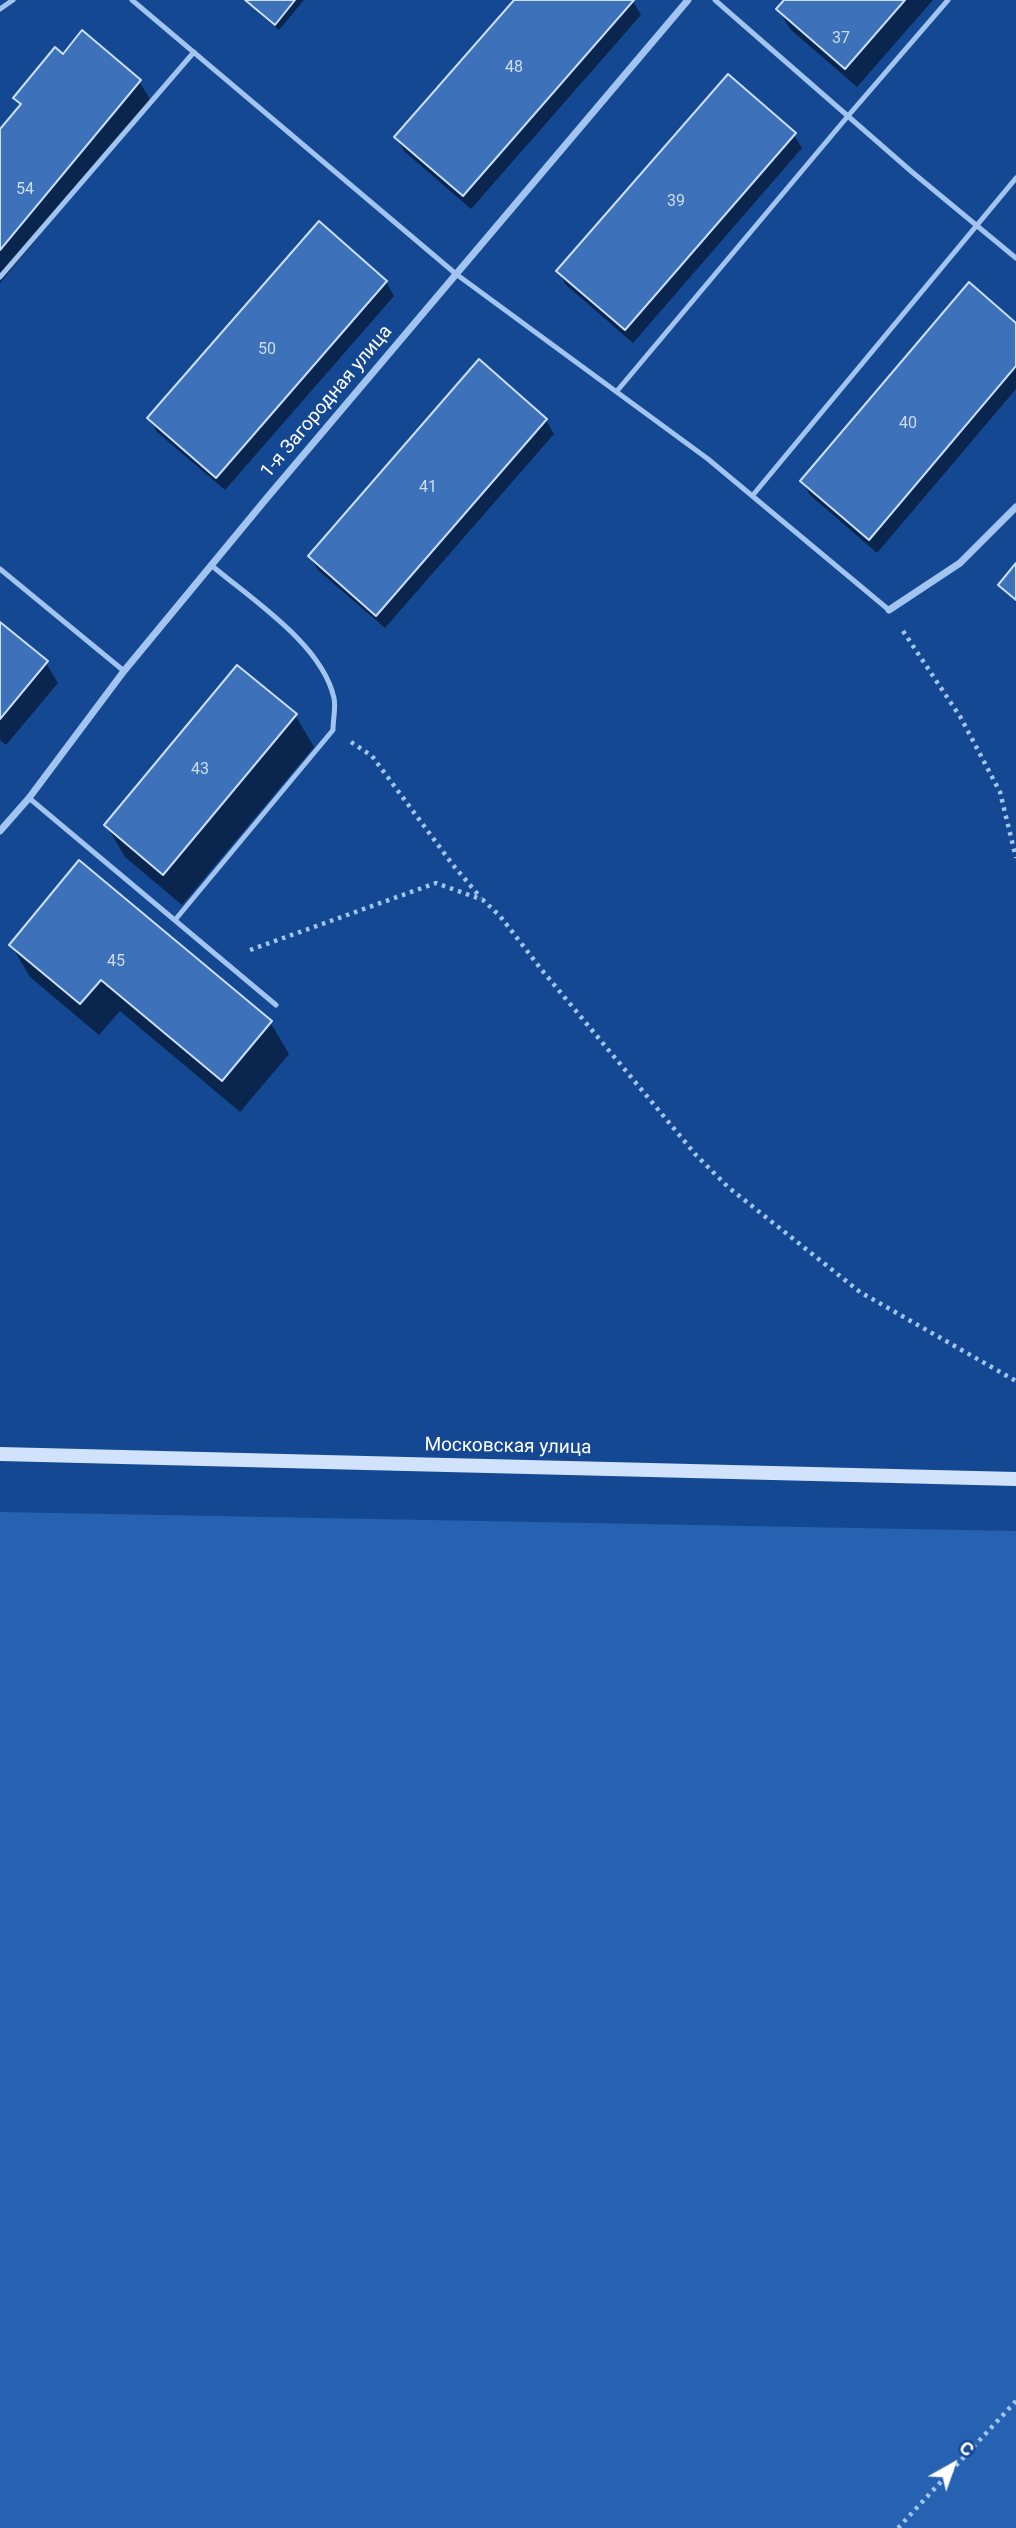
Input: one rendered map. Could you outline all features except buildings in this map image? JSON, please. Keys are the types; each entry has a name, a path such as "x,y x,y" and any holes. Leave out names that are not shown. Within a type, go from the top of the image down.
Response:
{"main road":[{"name":"Московская улица","path":"0,1454 1016,1479"}],"street":[{"name":"1-я Загородная улица","path":"0,831 29,798 124,671 211,565 688,0"},
{"path":"889,610 960,563 1016,507"}],"lane":[{"path":"0,9 13,0"},
{"path":"132,0 456,274 708,458 889,610"},
{"path":"715,0 1016,258"},
{"path":"617,391 948,0"},
{"path":"0,277 194,52"},
{"path":"753,495 1016,178"},
{"path":"175,920 333,730 334,699 321,667 292,632 211,565"},
{"path":"0,569 124,671"},
{"path":"29,798 276,1005"}],"path":[{"path":"889,610 961,718 1000,792 1016,858"},
{"path":"333,730 372,756 453,865 483,900 500,915 541,969 695,1155 728,1187 860,1293 1016,1381"},
{"path":"223,959 436,883 483,900"},
{"path":"898,2528 1016,2400"}],"shaded area":[{"path":"0,1512 1016,1531 1016,2528 0,2528"}]}
